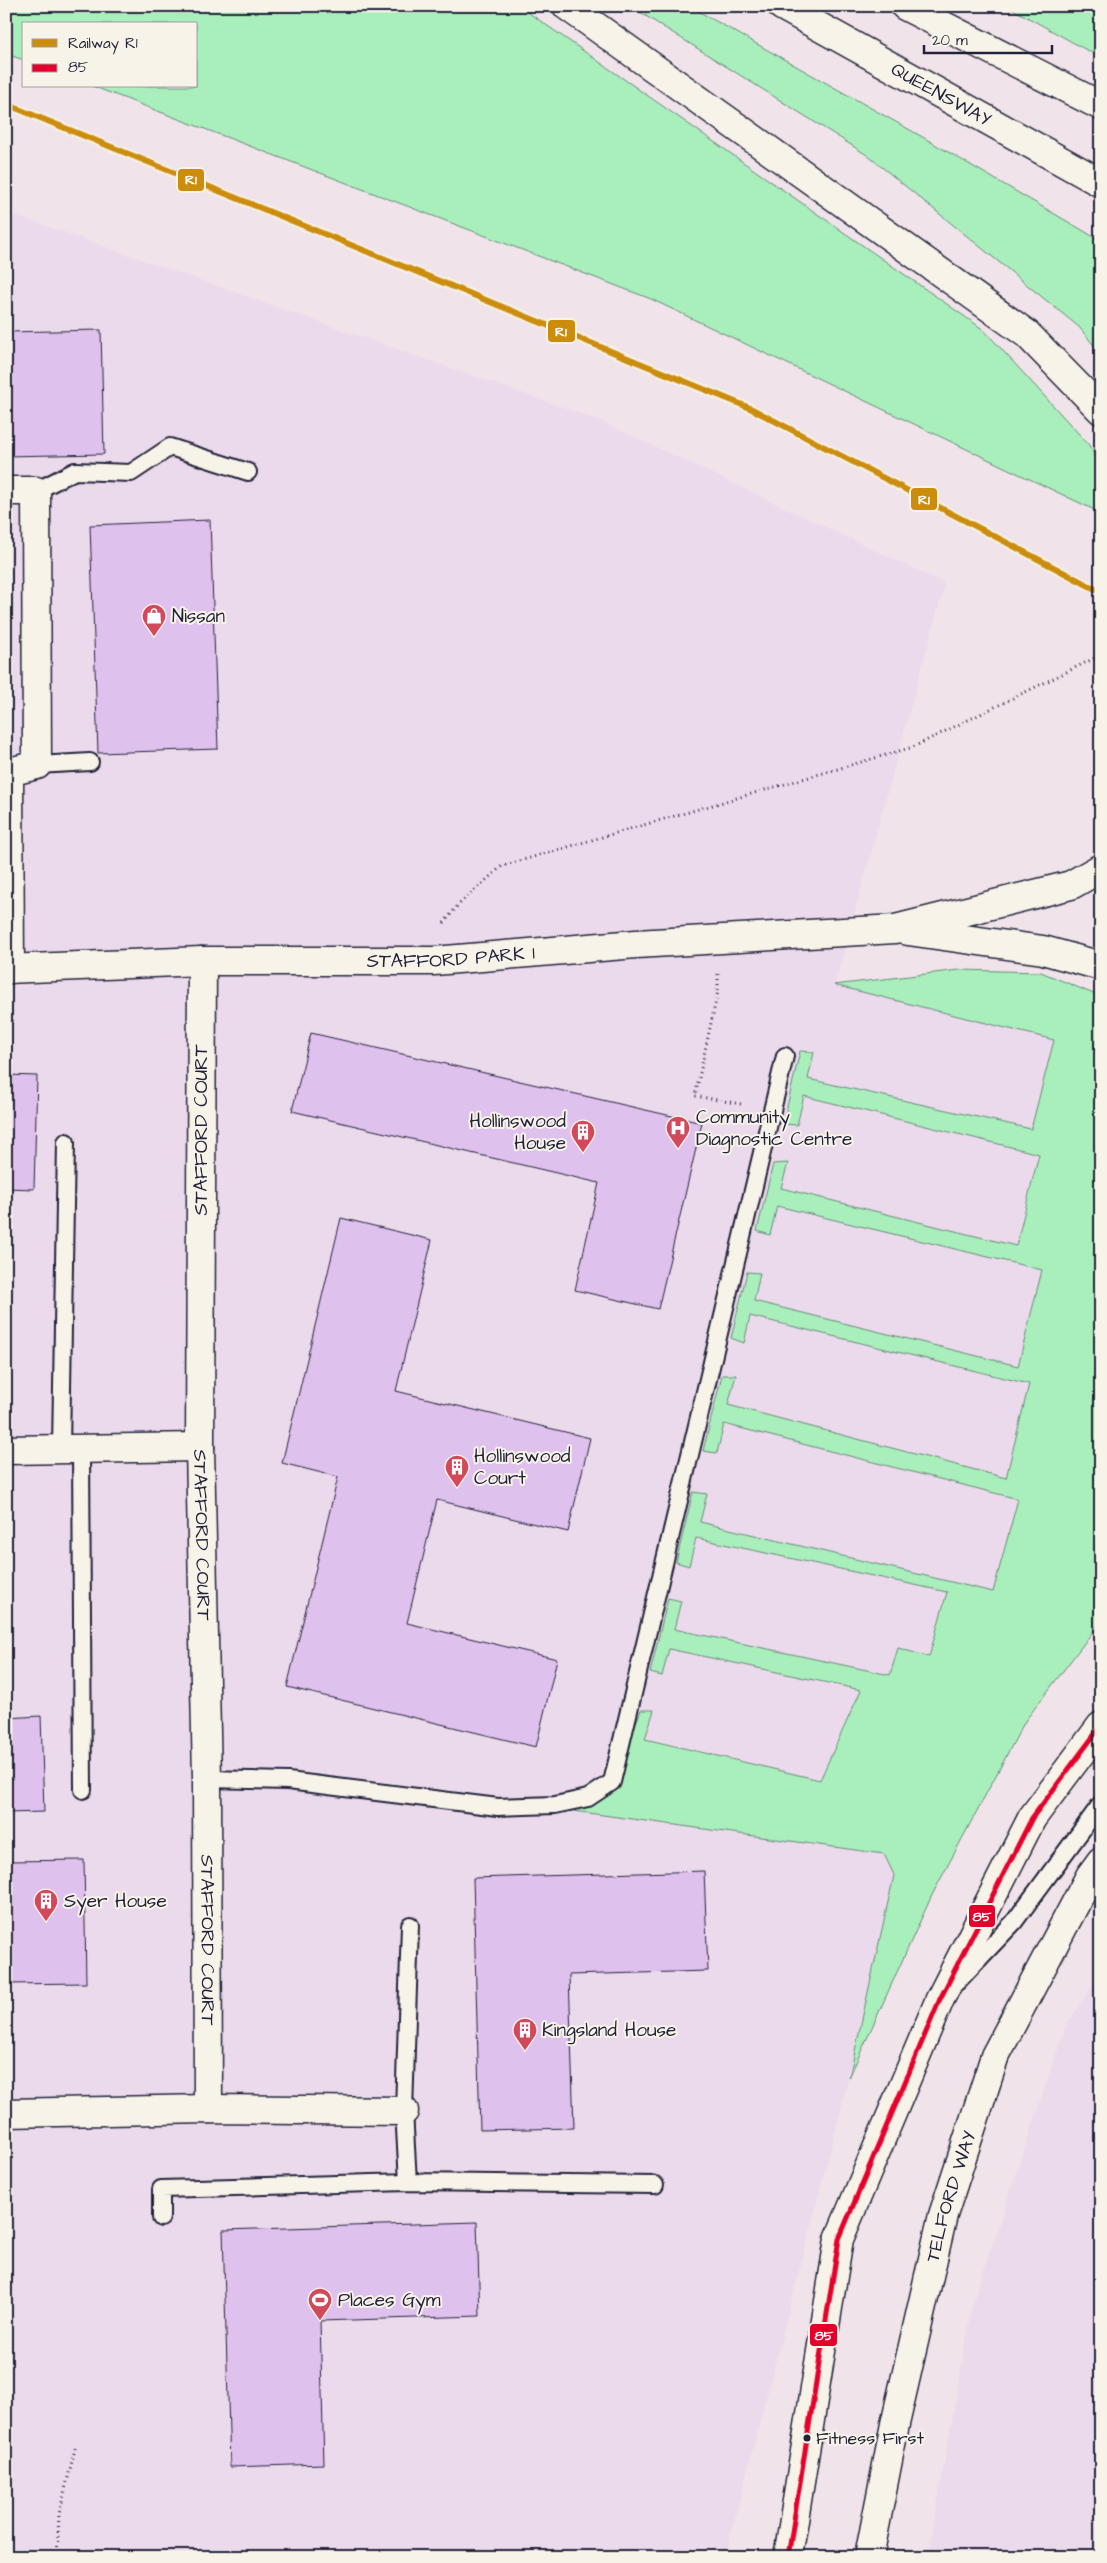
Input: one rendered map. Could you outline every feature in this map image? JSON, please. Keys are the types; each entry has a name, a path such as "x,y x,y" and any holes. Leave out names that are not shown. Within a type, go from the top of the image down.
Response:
{"main road":[{"path":"568,6 1027,334 1101,410"},
{"name":"QUEENSWAY","path":"782,6 1101,183"},
{"path":"905,6 1101,106"},
{"path":"6,491 36,491 37,765 7,772 8,969"},
{"path":"895,929 1071,885 1101,868"},
{"path":"895,929 1043,950 1101,966"},
{"name":"STAFFORD PARK 1","path":"8,969 202,961 434,961 636,944 895,929"},
{"name":"STAFFORD COURT","path":"202,961 200,1447 207,1779 208,2109"},
{"path":"6,1450 200,1447"},
{"path":"788,2557 839,2239 940,1999 1032,1818 1101,1726"},
{"name":"TELFORD WAY","path":"869,2557 895,2424 943,2215 995,2056 1090,1876 1101,1861"},
{"path":"6,2113 208,2109 404,2111"}],"lane":[{"path":"36,491 75,472 132,473 170,447 248,472"},
{"path":"37,765 90,762"},
{"path":"207,1779 288,1781 498,1807 555,1805 588,1798 612,1782 785,1056"},
{"path":"66,1142 71,1449 83,1790"},
{"path":"940,1999 1014,1922 1101,1804"},
{"path":"408,2182 404,2111 410,1925"},
{"path":"161,2218 161,2189 408,2182 656,2185"}],"path":[{"path":"434,961 435,934 458,905 502,866 913,747 1101,655"},
{"path":"720,939 718,990 695,1096 772,1109"},
{"path":"57,2557 59,2514 76,2445"}],"shaded area":[{"path":"6,212 596,419 945,583 835,984 1054,1040 1031,1130 808,1079 814,1052 801,1051 783,1123 797,1125 804,1096 1039,1154 1015,1246 781,1188 770,1235 777,1206 1043,1270 1018,1366 754,1301 760,1273 747,1272 731,1338 744,1342 750,1316 1030,1384 1006,1479 728,1405 735,1375 722,1375 703,1451 717,1452 724,1424 1018,1499 993,1592 700,1522 694,1492 689,1566 696,1538 948,1592 929,1657 891,1675 674,1629 681,1601 668,1598 650,1673 662,1676 669,1649 861,1690 820,1780 645,1738 575,1811 884,1853 894,1875 849,2078 725,2557 6,2557"},
{"path":"1101,1971 1101,2557 928,2557 972,2305 1065,2028"}],"green space":[{"path":"6,6 519,6 984,330 1089,445 1101,468 1101,513 651,299 97,88 198,88 198,22 22,22 22,59 6,54"},
{"path":"630,6 689,6 919,135 1101,241 1101,354 1079,327 867,155"},
{"path":"1007,6 1101,6 1101,58"},
{"path":"959,970 1041,972 1101,997 1101,1621 1025,1721 932,1895 849,2078 894,1875 884,1854 574,1811 569,1797 600,1783 621,1762 641,1710 654,1710 645,1739 820,1780 861,1690 669,1649 662,1676 650,1673 668,1598 681,1601 674,1629 890,1675 898,1648 929,1657 947,1592 696,1538 689,1566 676,1562 693,1492 707,1494 700,1522 993,1592 1018,1499 724,1424 717,1453 703,1451 722,1375 736,1375 728,1405 1006,1478 1029,1384 750,1316 744,1343 731,1338 747,1272 760,1273 754,1301 1018,1366 1042,1270 777,1206 770,1235 757,1231 773,1164 788,1163 781,1188 1016,1246 1039,1154 804,1096 797,1125 783,1124 800,1051 814,1052 808,1079 1031,1129 1054,1040 834,985"}],"building":[{"path":"101,330 104,454 6,456 6,332"},
{"name":"Nissan","path":"210,520 218,749 98,753 90,525"},
{"name":"Hollinswood House","path":"311,1033 702,1123 658,1309 575,1290 599,1183 292,1111"},
{"path":"6,1075 37,1076 34,1189 6,1188"},
{"name":"Hollinswood Court","path":"341,1218 432,1240 396,1391 590,1438 568,1532 437,1500 407,1623 557,1659 536,1747 287,1687 338,1477 282,1463"},
{"path":"41,1716 44,1812 6,1813 6,1718"},
{"name":"Syer House","path":"84,1860 86,1983 6,1984 6,1861"},
{"name":"Kingsland House","path":"704,1871 708,1971 569,1975 574,2128 480,2130 473,1878"},
{"path":"477,2222 480,2316 320,2321 324,2464 230,2467 223,2230"}],"rail line":[{"name":"R1","path":"6,104 750,408 1101,592"}],"transit line":[{"name":"85","path":"788,2557 839,2239 940,1999 1032,1818 1101,1726"}],"place":[{"name":"Nissan","path":"154,637"},
{"name":"Community Diagnostic Centre","path":"678,1149"},
{"name":"Hollinswood House","path":"583,1153"},
{"name":"Hollinswood Court","path":"457,1488"},
{"name":"Syer House","path":"46,1922"},
{"name":"Kingsland House","path":"525,2051"},
{"name":"Places Gym","path":"320,2321"},
{"name":"Fitness First","path":"807,2438"}]}
